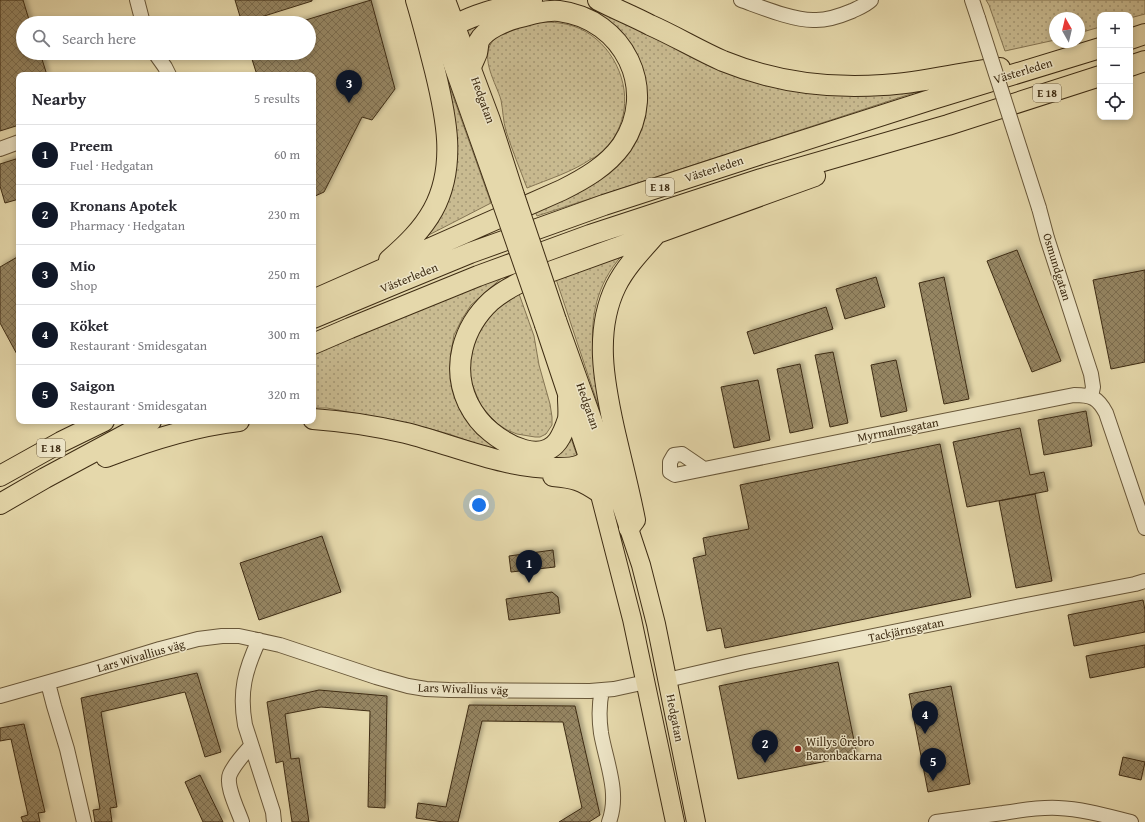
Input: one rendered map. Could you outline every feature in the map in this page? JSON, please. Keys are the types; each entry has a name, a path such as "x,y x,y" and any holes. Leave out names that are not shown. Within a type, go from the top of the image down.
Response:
{"highway":[{"path":"376,272 409,242 427,221 439,197 446,170 448,139 446,124 440,91 416,0"},
{"path":"448,28 476,15 532,0"},
{"path":"598,0 723,61 755,72 791,81 822,85 856,86 913,83 986,69 1004,68 1014,74"},
{"path":"316,299 562,190 579,181 599,168 612,157 621,147 631,128 634,117 636,94 630,61 618,42 609,33 594,22 577,15 557,11 543,12 514,19 496,26 479,41 476,55 471,67"},
{"path":"1133,38 1145,34"},
{"name":"Västerleden","path":"316,317 470,253 596,208 754,156 1097,49"},
{"path":"1133,65 1145,61"},
{"name":"Västerleden","path":"316,343 478,276 597,233 761,179 948,125 1097,77"},
{"name":"E 18","path":"568,398 568,419 558,441 550,448 538,452 523,450 505,442 490,431 479,419 469,404 463,390 460,370 462,350 468,332 479,314 492,300 519,283 864,159 939,131 948,125"},
{"name":"E 18","path":"629,528 635,520 604,377 604,325 611,299 620,280 631,263 658,232"},
{"path":"316,419 385,428 514,464 545,468 581,465 593,452 597,444 598,435"},
{"name":"E 18","path":"0,476 61,442 98,424"},
{"name":"E 18","path":"0,504 81,458 145,424"},
{"name":"E 18","path":"81,458 88,463 91,463 127,449 196,428 221,424"},
{"path":"545,468 548,475 569,477 582,481 599,490"}],"main road":[{"name":"Hedgatan","path":"430,0 471,67 491,120 508,198"},
{"name":"Hedgatan","path":"446,0 448,28 550,323 598,435 629,528 656,624 696,822"},
{"name":"Hedgatan","path":"550,323 568,398 599,490 632,619 675,822"},
{"path":"646,682 667,680"}],"street":[{"path":"137,0 140,16"},
{"path":"741,0 792,17 813,20 835,17 851,11 871,0"},
{"name":"Osmundgatan","path":"972,0 1091,374 1093,387 1092,397"},
{"path":"161,60 168,72"},
{"path":"0,149 16,143"},
{"name":"Myrmalmsgatan","path":"704,469 1074,395 1092,397"},
{"path":"1092,397 1101,403 1106,413 1145,528"},
{"name":"Tackjärnsgatan","path":"667,680 753,660 1145,581"},
{"name":"Lars Wivallius väg","path":"0,696 160,649 198,639 222,636 239,636 280,645 383,679 426,689 472,691 590,691 614,689 646,682"},
{"path":"259,640 247,671 242,696 242,710 251,746 273,812 274,822"},
{"path":"48,683 67,749 84,822"},
{"path":"602,690 600,700 601,733 614,802 609,822"},
{"path":"242,822 229,784 229,774 251,746"},
{"path":"936,822 1022,810 1052,808 1079,810 1131,822"}],"shaded area":[{"path":"986,0 1145,0 1145,14 1133,17 1133,12 1097,12 1097,28 1085,31 1085,12 1049,12 1049,41 1005,51"},
{"path":"570,4 618,17 738,72 935,86 537,216 533,207 627,154 638,136 646,111 647,102 645,81 578,10 471,41 465,25"},
{"path":"426,20 491,203 419,240 446,192"},
{"path":"536,22 550,22 573,26 585,31 596,39 613,59 619,71 625,97 624,110 617,132 604,151 576,168 527,188 506,131 501,100 490,71 488,56 492,42 501,34"},
{"path":"627,250 609,272 599,296 593,321 595,372 613,450 555,276"},
{"path":"504,276 471,305 454,335 450,369 457,394 513,453 570,435 577,456 561,460 516,456 449,434 412,424 327,408 316,408 316,352"},
{"path":"518,291 534,336 539,365 550,404 552,417 552,425 546,434 540,437 517,434 498,424 480,404 469,376 469,354 483,321"}],"building":[{"path":"0,0 23,0 28,16 16,16 16,60 42,60 46,72 16,72 16,126 0,131"},
{"path":"235,0 312,0 264,16 240,16"},
{"path":"371,0 395,89 372,120 362,117 324,192 316,196 316,72 256,72 252,60 316,60 316,17"},
{"path":"16,159 16,200 5,203 0,186 0,164"},
{"path":"1017,250 1061,361 1032,372 987,261"},
{"path":"16,258 16,352 0,323 0,267"},
{"path":"1145,270 1145,362 1111,369 1093,280"},
{"path":"876,277 885,307 845,319 836,289"},
{"path":"944,277 969,399 944,404 919,283"},
{"path":"826,307 833,329 754,354 747,332"},
{"path":"833,352 848,423 830,427 815,355"},
{"path":"896,360 907,411 881,417 871,365"},
{"path":"800,364 813,428 790,433 777,369"},
{"path":"758,380 770,440 734,448 721,387"},
{"path":"1086,411 1092,446 1044,455 1038,420"},
{"path":"1020,428 1030,475 1044,472 1048,491 967,507 953,442"},
{"path":"940,444 971,597 725,648 721,628 707,631 693,558 706,555 703,538 749,529 740,485"},
{"path":"1035,494 1052,581 1016,588 999,501"},
{"path":"322,536 341,592 259,620 240,563"},
{"path":"553,550 555,567 511,572 509,556"},
{"path":"552,592 558,597 560,613 509,620 506,599"},
{"path":"1143,600 1145,610 1145,632 1074,646 1068,615"},
{"path":"1145,645 1145,667 1090,678 1086,656"},
{"path":"838,662 857,755 738,779 719,686"},
{"path":"197,673 221,752 205,757 185,692 101,712 117,807 110,808 112,822 95,822 93,810 100,809 81,698"},
{"path":"951,686 970,784 928,792 909,694"},
{"path":"319,690 387,696 385,808 368,807 370,711 321,707 285,714 291,759 299,758 309,822 292,822 283,761 276,763 267,702"},
{"path":"469,705 575,706 600,815 589,822 559,822 582,808 563,722 482,721 458,822 443,822 416,818 418,803 446,807"},
{"path":"24,724 45,812 38,813 40,822 23,822 21,817 28,815 11,739 0,741 0,728"},
{"path":"1123,757 1145,762 1141,780 1119,775"},
{"path":"200,775 223,822 203,822 185,782"}],"place":[{"name":"Mio","path":"349,103"},
{"name":"Preem","path":"529,583"},
{"name":"Köket","path":"925,734"},
{"name":"Willys Örebro Baronbackarna","path":"798,749"},
{"name":"Kronans Apotek","path":"765,763"},
{"name":"Saigon","path":"933,781"}]}
